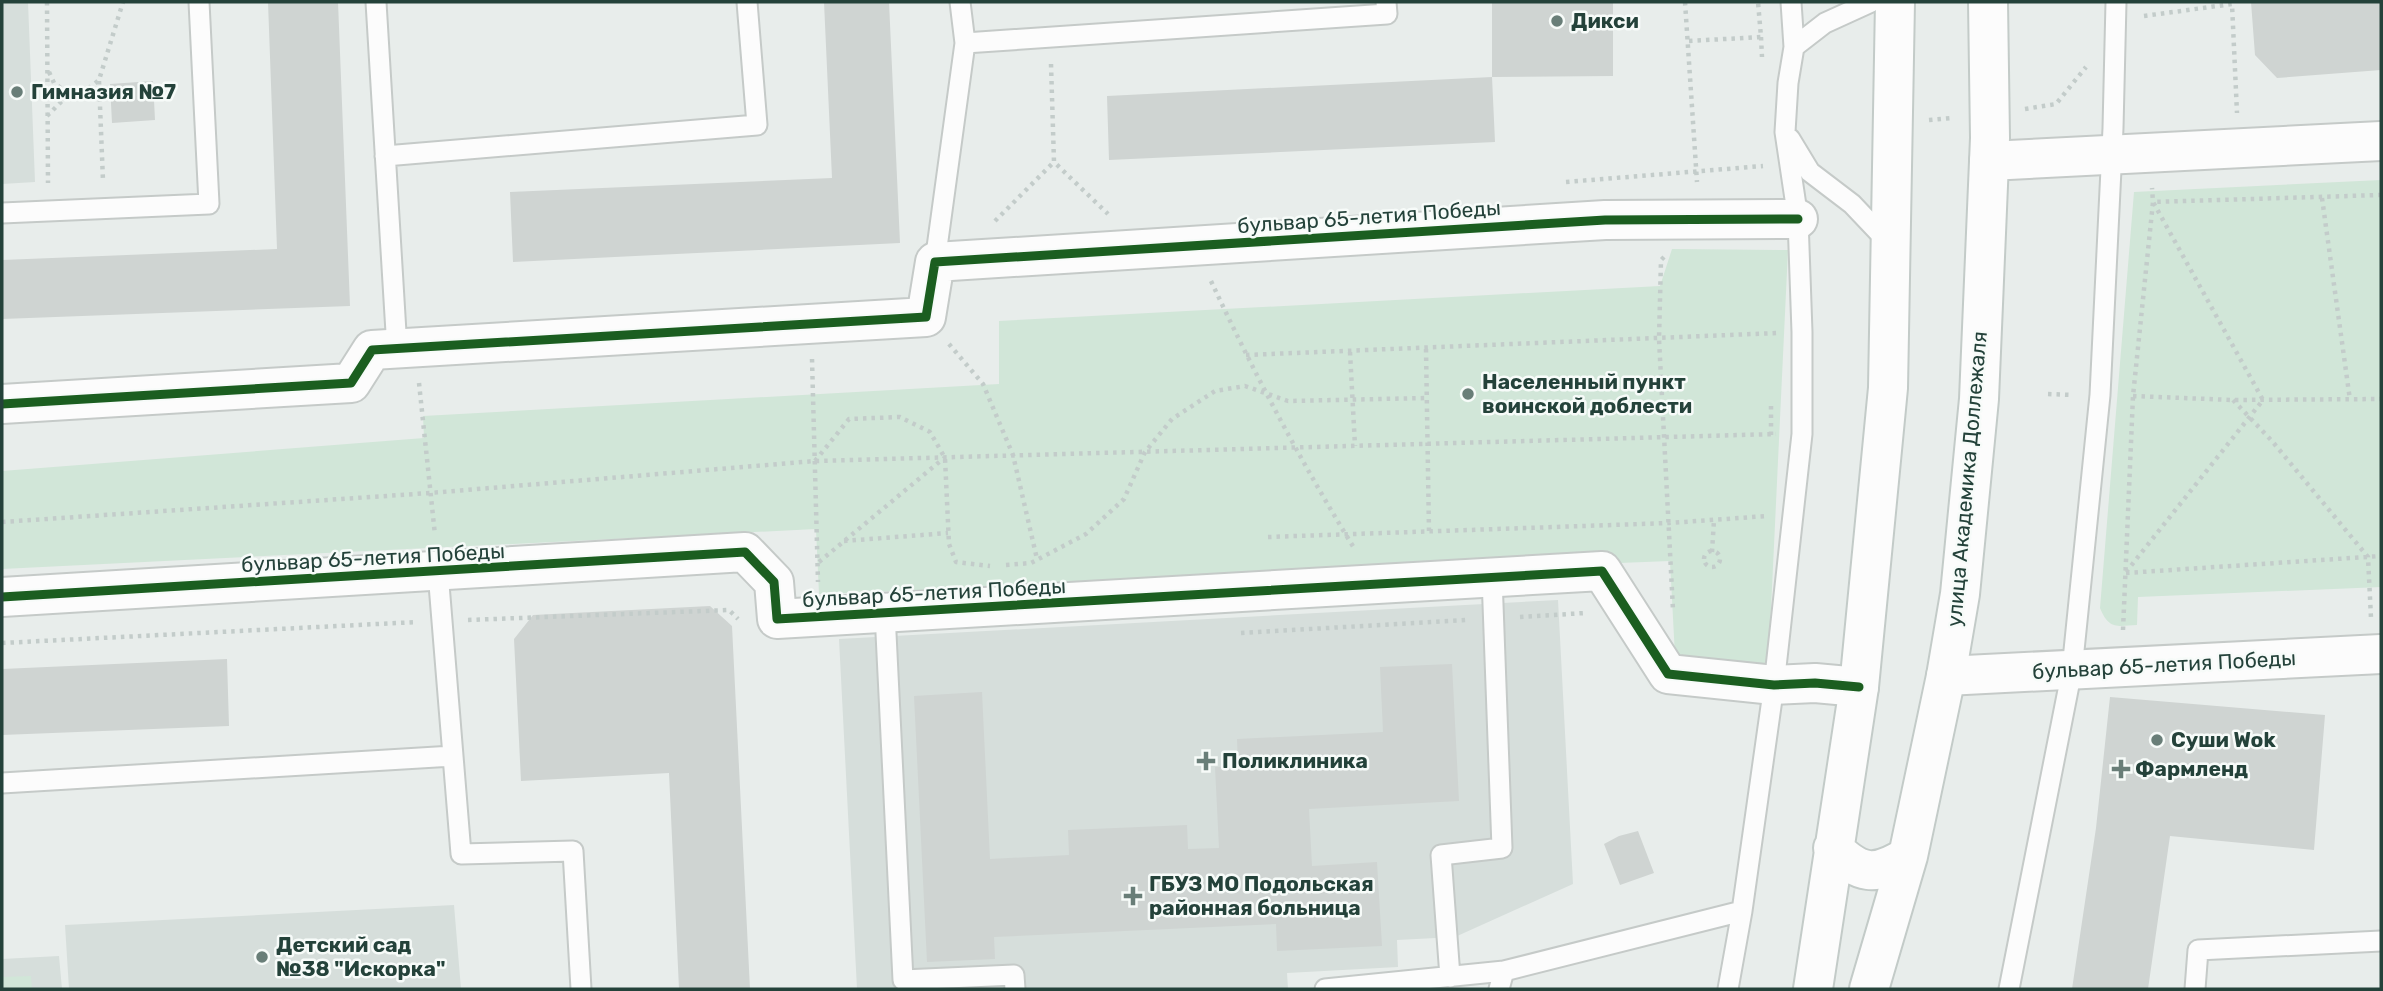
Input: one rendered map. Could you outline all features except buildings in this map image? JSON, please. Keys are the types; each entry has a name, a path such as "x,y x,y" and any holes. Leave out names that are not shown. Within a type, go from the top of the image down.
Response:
{"street":[{"path":"1812,989 1858,687 1888,388 1895,2"},
{"name":"улица Академика Доллежаля","path":"1869,989 1908,856 1946,676 1960,594 1979,399 1989,161 1983,4"},
{"path":"1989,161 2381,141"},
{"name":"бульвар 65-летия Победы","path":"934,262 1605,220 1798,219"},
{"path":"2,404 351,383 372,350 926,317 934,262"},
{"name":"бульвар 65-летия Победы","path":"2,597 745,552 774,582 777,619 1602,570 1668,674 1774,684 1815,683 1858,687"},
{"name":"бульвар 65-летия Победы","path":"1946,676 2377,654"},
{"path":"1833,848 1849,864 1867,872 1893,866 1908,856"}],"lane":[{"path":"2,213 208,204 199,2"},
{"path":"376,2 385,156 407,348"},
{"path":"385,156 757,125 747,2"},
{"path":"934,262 965,43 961,2"},
{"path":"965,43 1387,14 1386,2"},
{"path":"1728,989 1742,911 1774,684 1802,434 1798,219 1785,132 1788,83 1794,47 1791,2"},
{"path":"1794,47 1825,23 1871,2"},
{"path":"2009,989 2072,670 2100,395 2116,2"},
{"path":"1785,132 1810,172 1853,204 1891,246"},
{"path":"438,572 461,854 573,850 581,989"},
{"path":"1453,983 1441,855 1502,848 1492,578"},
{"path":"885,613 903,979 1014,975 1015,989"},
{"path":"2,783 453,756"},
{"path":"1325,989 1502,980 1742,911"},
{"path":"2195,989 2198,950 2381,941"}],"path":[{"path":"47,2 48,186"},
{"path":"103,185 99,80 123,2"},
{"path":"1673,617 1659,339 1661,260 1699,220 1685,2"},
{"path":"1689,41 1760,37 1758,2"},
{"path":"2117,29 2144,16 2232,3 2239,149"},
{"path":"1050,37 1054,162 1112,218 1098,219"},
{"path":"47,69 54,83 69,94"},
{"path":"47,116 69,94 88,89 99,80"},
{"path":"2025,110 2056,104"},
{"path":"1925,120 1953,118"},
{"path":"2121,667 2133,396 2153,202 2151,153"},
{"path":"1001,227 987,228 1054,162"},
{"path":"1557,183 1767,166"},
{"path":"2153,202 2381,195"},
{"path":"2322,198 2350,400"},
{"path":"2153,202 2263,400"},
{"path":"1195,246 1246,355 1294,448 1362,562 1361,585"},
{"path":"926,317 983,384 1013,455 1037,559 1040,605"},
{"path":"1771,320 1772,346"},
{"path":"811,324 819,618"},
{"path":"1246,355 1802,332"},
{"path":"407,348 430,493 438,572"},
{"path":"1426,349 1429,532"},
{"path":"1350,352 1355,446"},
{"path":"815,461 849,419 900,417 930,432 945,458 948,544 956,562 987,567 1031,563 1086,534 1124,499 1145,452 1172,419 1215,391 1245,386 1289,401 1427,398"},
{"path":"2048,394 2233,400 2381,399"},
{"path":"1770,448 1771,396"},
{"path":"2233,400 2368,557 2377,654"},
{"path":"2125,573 2263,400"},
{"path":"2,522 430,493 815,461 1802,434"},
{"path":"818,562 945,458"},
{"path":"1765,530 1767,502"},
{"path":"1268,537 1668,523 1793,514"},
{"path":"1712,552 1714,520"},
{"path":"844,541 948,533"},
{"path":"2125,573 2381,556"}],"shaded area":[{"name":"Гимназия №7","path":"2,2 28,2 35,182 2,184"},
{"name":"Поликлиника","path":"1558,600 1573,884 1455,937 1397,940 1398,967 1287,973 1288,989 857,989 839,639"},
{"name":"Детский сад №38 \"Искорка\"","path":"454,905 461,989 69,989 65,925"},
{"path":"59,956 62,989 2,989 2,959"}],"green space":[{"path":"2381,180 2381,587 2138,597 2137,625 2119,626 2110,623 2100,608 2134,192"},
{"path":"1672,249 1788,250 1768,672 1676,675 1670,561 819,594 816,529 2,569 2,471 424,438 423,416 999,384 999,321 1660,286"},
{"path":"31,976 32,989 2,989 2,977"}],"cycle path":[{"path":"2,404 351,383 372,350 926,317 935,262 1605,220 1798,219"},
{"path":"2,597 745,552 774,582 777,619 1602,571 1668,674 1774,685 1815,683 1859,687"}],"place":[{"name":"Дикси","path":"1557,21"},
{"name":"Гимназия №7","path":"17,92"},
{"name":"Населенный пункт воинской доблести","path":"1468,394"},
{"name":"Суши Wok","path":"2157,740"},
{"name":"Поликлиника","path":"1206,761"},
{"name":"Фармленд","path":"2121,769"},
{"name":"ГБУЗ МО Подольская районная больница","path":"1133,896"},
{"name":"Детский сад №38 \"Искорка\"","path":"262,957"}]}
